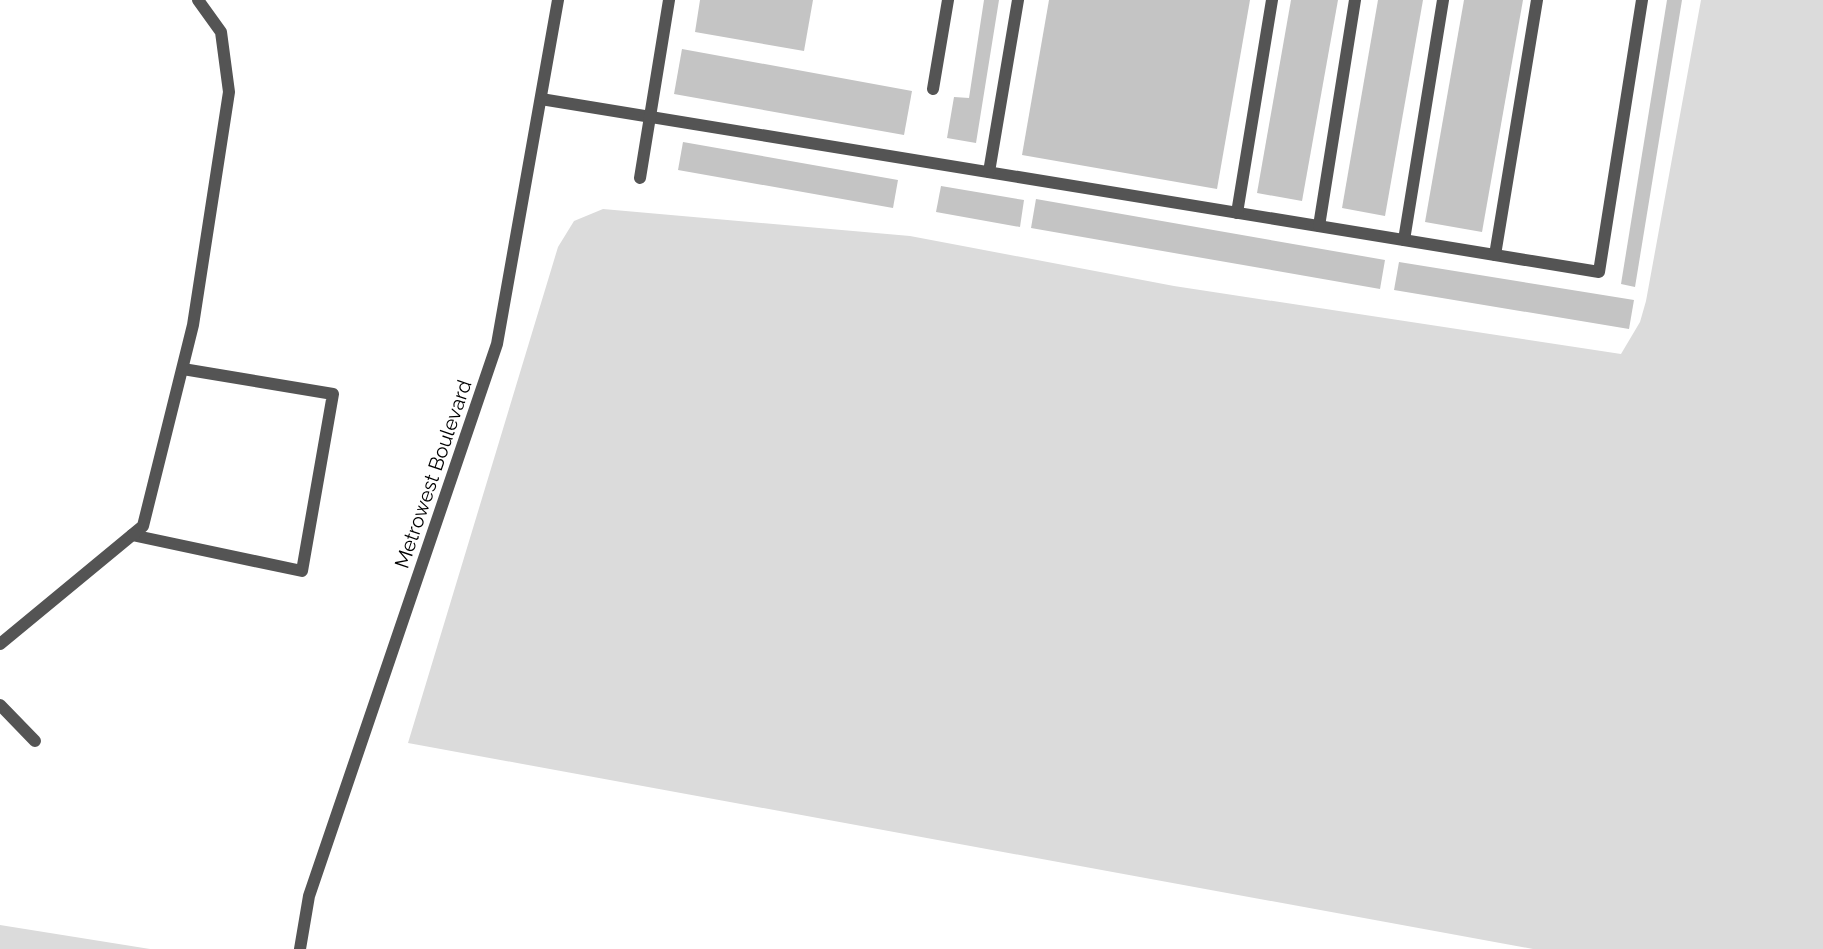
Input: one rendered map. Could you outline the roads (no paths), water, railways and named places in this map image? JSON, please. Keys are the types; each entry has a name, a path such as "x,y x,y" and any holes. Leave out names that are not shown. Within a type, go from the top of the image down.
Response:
{"street":[{"path":"0,644 143,526 194,325 229,92 221,32 198,0"},
{"name":"Metrowest Boulevard","path":"300,949 309,896 497,344 558,0"},
{"path":"640,178 669,0"},
{"path":"933,89 948,0"},
{"path":"989,172 1018,0"},
{"path":"1237,213 1272,0"},
{"path":"1319,226 1355,0"},
{"path":"1404,240 1443,0"},
{"path":"1495,255 1537,0"},
{"path":"541,99 1599,272 1642,0"},
{"path":"132,535 302,571 333,394 183,369"},
{"path":"0,705 34,741"}]}
